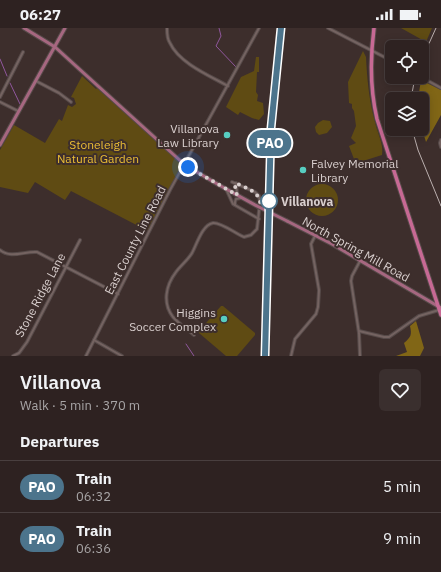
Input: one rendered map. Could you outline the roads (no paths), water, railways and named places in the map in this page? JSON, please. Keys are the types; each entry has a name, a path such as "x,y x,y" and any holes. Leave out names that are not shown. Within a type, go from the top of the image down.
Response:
{"highway":[{"path":"374,28 371,50 372,92 379,125 440,308"}],"main road":[{"name":"North Spring Mill Road","path":"24,28 55,47 185,165 242,198 360,261 440,308"},
{"path":"0,145 65,28"}],"street":[{"path":"167,28 169,43 174,50 189,64 228,86"},
{"name":"East County Line Road","path":"86,356 170,190 259,28"},
{"path":"328,28 385,57"},
{"path":"0,97 23,52"},
{"path":"36,81 59,93 71,102"},
{"path":"429,81 441,88"},
{"path":"0,102 18,111"},
{"path":"441,140 441,148"},
{"path":"194,335 174,318 170,311 166,296 168,285 176,272 191,255 206,227 213,224 219,224 244,237 255,232 257,229 259,219 259,196 255,192 232,182"},
{"path":"236,183 235,188 237,195"},
{"path":"225,188 229,193 233,204 259,219"},
{"path":"236,206 236,199 242,198"},
{"path":"290,356 294,339 316,314 318,307 318,290 311,244 315,236"},
{"name":"Stone Ridge Lane","path":"13,356 19,353 27,342 80,240"},
{"path":"0,250 9,255 30,251 37,252 118,294"},
{"path":"360,261 351,281 359,331 360,356"},
{"path":"359,331 389,337 419,316 440,308"},
{"path":"94,340 122,356"},
{"path":"19,353 22,356"}],"waterway":[{"path":"219,28 221,36 216,46 236,67"},
{"path":"0,59 7,76"},
{"path":"10,83 20,104"},
{"path":"186,344 194,356"}],"tram line":[{"path":"429,44 436,28"},
{"path":"412,92 414,84"},
{"path":"414,136 418,150 441,206"}],"railway":[{"path":"265,356 271,128 281,28"}],"train":[{"name":"PAO","path":"265,356 271,128 281,28"}],"place":[{"name":"Villanova Law Library","path":"227,135"},
{"name":"Falvey Memorial Library","path":"303,170"},
{"name":"Villanova","path":"269,201"},
{"name":"Higgins Soccer Complex","path":"224,319"}],"park label":[{"name":"Stoneleigh Natural Garden","path":"98,151"}]}
